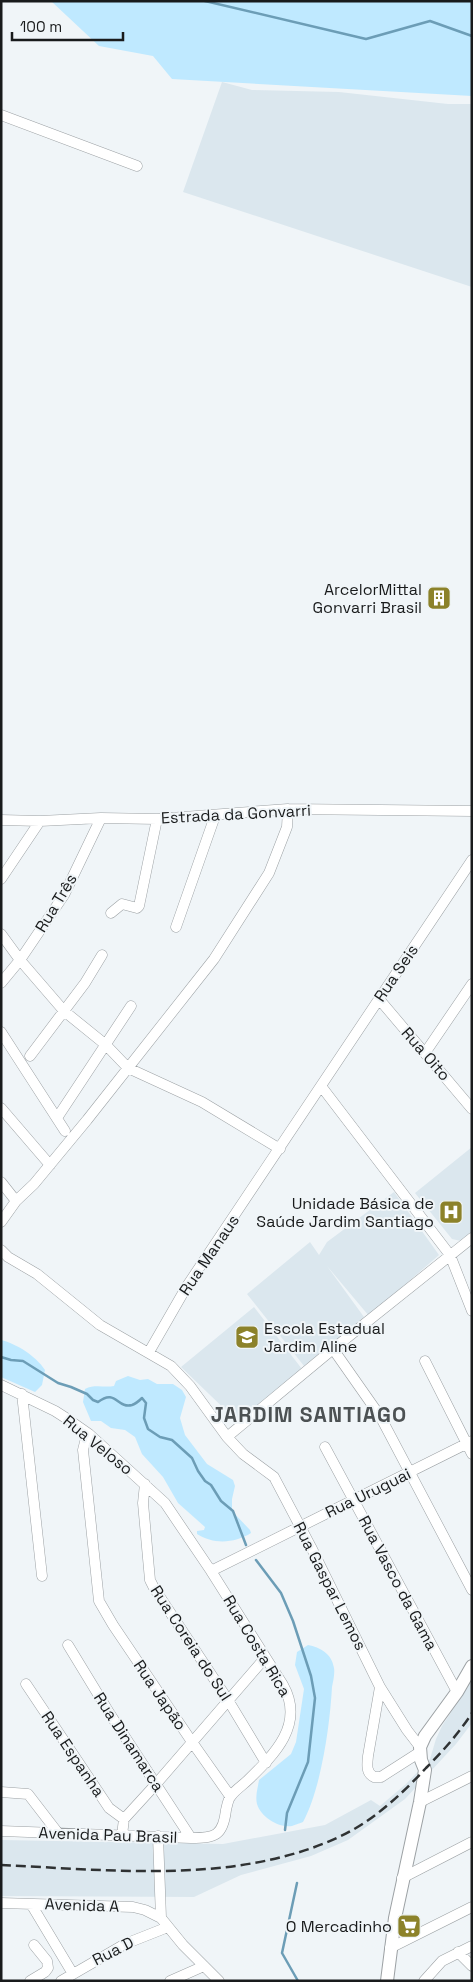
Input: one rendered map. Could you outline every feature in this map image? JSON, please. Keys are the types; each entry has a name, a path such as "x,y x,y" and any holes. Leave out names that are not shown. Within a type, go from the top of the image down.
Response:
{"main road":[{"path":"387,1981 390,1948 402,1878 420,1802 425,1770 420,1749 425,1736 457,1692 472,1666"}],"street":[{"path":"1,115 137,166"},
{"path":"1,1222 16,1201 50,1165 214,959 269,873 287,827 288,809"},
{"name":"Estrada da Gonvarri","path":"1,820 40,821 215,816 288,809 472,811"},
{"path":"176,927 215,816"},
{"name":"Rua Três","path":"1,983 20,960 64,895 101,818"},
{"path":"111,913 122,904 137,908 139,906 157,818"},
{"path":"1,879 40,821"},
{"name":"Rua Seis","path":"321,1086 472,860"},
{"path":"1,934 20,960 64,1011 106,1045 128,1068 202,1102 280,1149"},
{"path":"30,1056 85,983 102,955"},
{"path":"425,1053 472,984"},
{"name":"Rua Oito","path":"378,999 472,1109"},
{"path":"57,1118 131,1006"},
{"path":"1,1032 65,1131"},
{"path":"321,1086 450,1256 472,1311"},
{"name":"Rua Manaus","path":"149,1352 187,1286 321,1086"},
{"path":"1,1108 50,1165"},
{"path":"1,1182 16,1201"},
{"path":"227,1437 333,1348 472,1238"},
{"name":"Rua Gaspar Lemos","path":"1,1250 8,1257 37,1274 100,1325 171,1366 190,1386 227,1437 243,1454 274,1477 380,1687 420,1749"},
{"path":"333,1348 380,1416 472,1590"},
{"path":"425,1361 469,1442 472,1454"},
{"name":"Rua Veloso","path":"1,1385 56,1411 89,1434 145,1484"},
{"path":"22,1394 42,1576"},
{"name":"Rua Japão","path":"89,1434 83,1450 97,1590 103,1609 230,1796"},
{"name":"Rua Uruguai","path":"211,1571 469,1442"},
{"name":"Rua Vasco da Gama","path":"325,1447 457,1692"},
{"name":"Rua Costa Rica","path":"145,1484 172,1511 288,1694 291,1702 292,1712 287,1733 266,1763 230,1796"},
{"name":"Rua Coreia do Sul","path":"145,1484 143,1503 150,1580 228,1700 266,1763"},
{"name":"Rua Dinamarca","path":"68,1645 110,1714 191,1838"},
{"path":"122,1835 124,1819 265,1658"},
{"name":"Rua Espanha","path":"26,1684 109,1808 124,1819"},
{"path":"380,1687 366,1764 368,1772 374,1777 381,1777 420,1749"},
{"path":"420,1802 472,1776"},
{"path":"1,1792 28,1794 58,1833"},
{"name":"Avenida Pau Brasil","path":"1,1831 191,1838 215,1836 223,1828 230,1796"},
{"path":"158,1836 161,1918 219,1981"},
{"path":"402,1878 472,1842"},
{"name":"Avenida A","path":"1,1902 133,1907 145,1910 161,1918"},
{"path":"31,1904 73,1974"},
{"path":"390,1948 472,1907"},
{"name":"Rua D","path":"61,1981 125,1944 168,1927"},
{"path":"30,1981 48,1968 47,1961 34,1944"},
{"path":"424,1981 442,1961 472,1946"},
{"path":"458,1952 472,1966"},
{"path":"170,1981 204,1966"}],"shaded area":[{"path":"51,1 472,1 472,96 172,79 153,56 99,46"},
{"path":"222,82 252,90 339,92 448,104 472,104 472,287 183,192"},
{"name":"Unidade Básica de Saúde Jardim Santiago","path":"472,1147 472,1232 461,1241 452,1239 415,1193"},
{"path":"394,1192 439,1255 369,1316 327,1266 364,1317 304,1366 247,1294 310,1242 319,1255 327,1242"},
{"name":"Escola Estadual Jardim Aline","path":"254,1307 302,1369 238,1422 181,1367"},
{"path":"1,1340 26,1351 45,1370 42,1385 35,1392 1,1377"},
{"path":"128,1376 140,1380 148,1379 157,1384 173,1384 182,1390 186,1397 180,1418 185,1435 207,1464 233,1480 235,1486 232,1511 251,1533 231,1541 210,1540 197,1534 197,1531 204,1530 205,1527 178,1503 163,1477 142,1454 135,1437 125,1430 111,1428 101,1421 91,1421 83,1402 85,1389 114,1386 116,1381"},
{"path":"308,1645 317,1647 325,1652 333,1663 334,1673 329,1719 320,1775 309,1808 303,1822 287,1826 271,1821 262,1813 257,1804 256,1795 259,1780 291,1754 296,1742 304,1689 295,1665 297,1652"},
{"path":"472,1680 472,1723 456,1744 405,1799 348,1840 311,1856 241,1875 194,1897 1,1896 1,1840 223,1844 325,1825 371,1800 380,1806 406,1784 430,1759 442,1726"}],"waterway":[{"path":"205,1 366,39 430,21 472,36"},
{"path":"1,1357 23,1361 58,1383 87,1394 98,1402 109,1397 123,1404 132,1405 142,1398 146,1403 144,1418 148,1429 160,1437 172,1440 192,1458 205,1481 211,1485 221,1501 233,1511 246,1545"},
{"path":"256,1560 281,1593 293,1621 311,1676 315,1698 308,1762 287,1813 285,1830"},
{"path":"297,1883 282,1953 298,1981"}],"railway":[{"path":"1,1865 130,1871 174,1871 260,1862 301,1852 353,1830 387,1806 439,1755 472,1713"}],"place":[{"name":"ArcelorMittal Gonvarri Brasil","path":"439,598"},
{"name":"Unidade Básica de Saúde Jardim Santiago","path":"451,1212"},
{"name":"Escola Estadual Jardim Aline","path":"247,1337"},
{"name":"O Mercadinho","path":"409,1926"}],"district":[{"name":"JARDIM SANTIAGO","path":"309,1414"}]}
